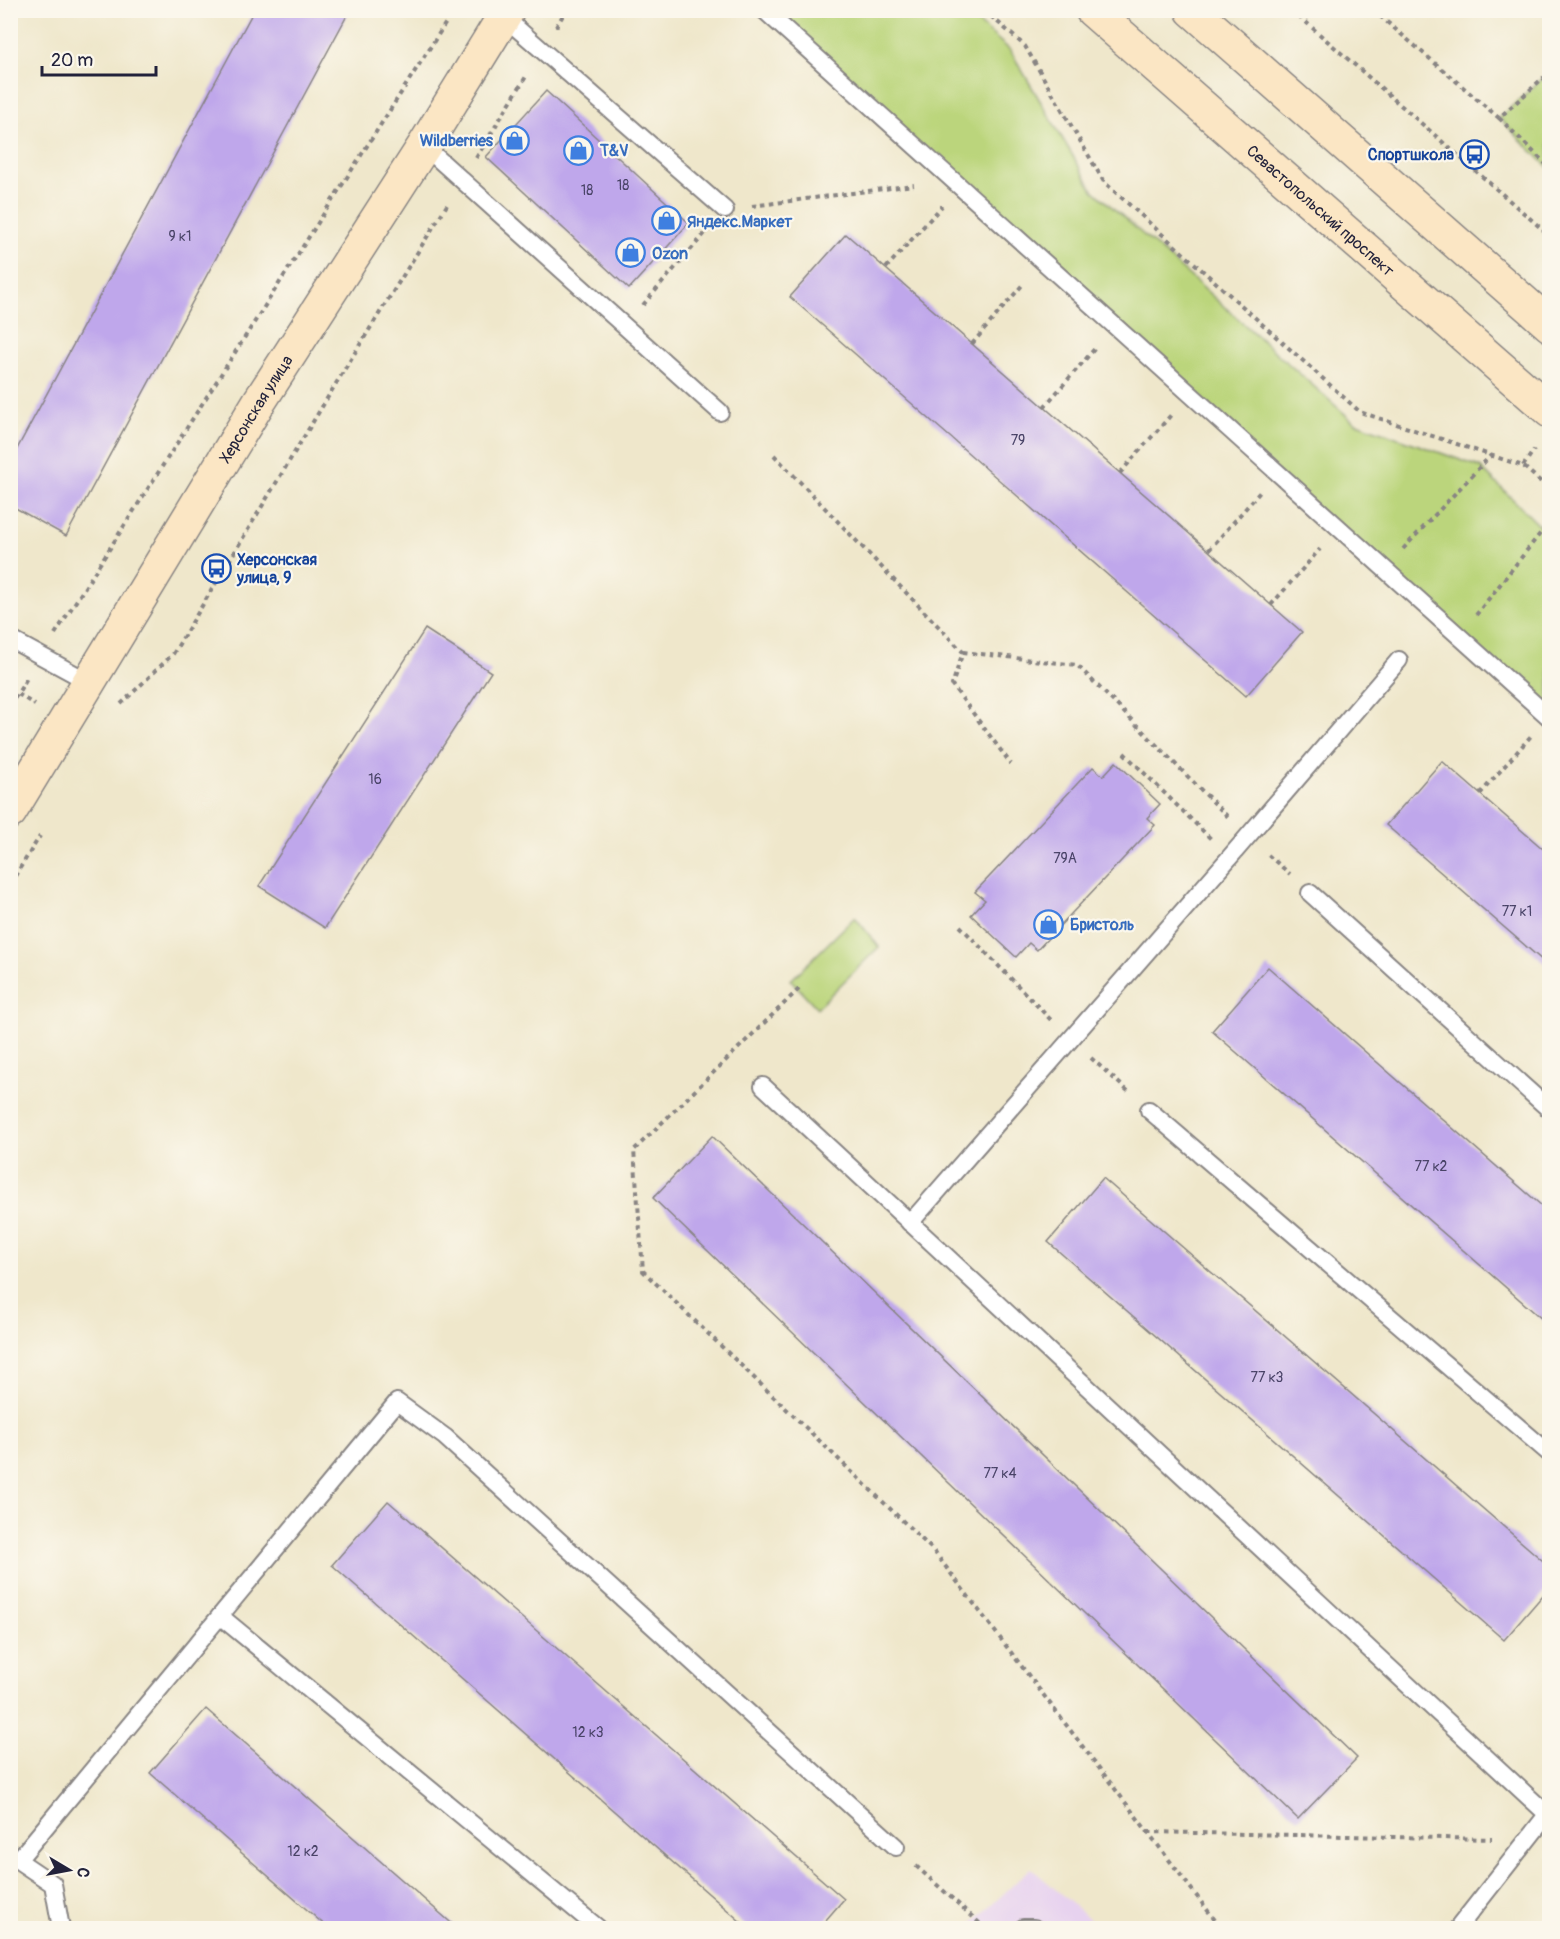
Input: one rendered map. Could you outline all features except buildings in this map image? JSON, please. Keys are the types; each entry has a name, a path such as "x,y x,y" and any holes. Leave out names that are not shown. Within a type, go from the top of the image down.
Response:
{"main road":[{"name":"Севастопольский проспект","path":"1092,10 1550,411"},
{"path":"1192,10 1550,325"},
{"name":"Херсонская улица","path":"10,812 259,402 506,14"}],"lane":[{"path":"764,10 1549,718"},
{"path":"506,14 725,210"},
{"path":"424,146 720,412"},
{"path":"10,639 89,682"},
{"path":"910,1222 1248,837 1399,660"},
{"path":"1310,893 1550,1110"},
{"path":"763,1086 1548,1812 1458,1929"},
{"path":"1149,1110 1550,1454"},
{"path":"61,1929 53,1884 14,1857 397,1402 445,1437 896,1847"},
{"path":"219,1616 598,1929"},
{"path":"1023,1929 1034,1929"}],"path":[{"path":"10,706 454,10"},
{"path":"117,711 122,702 173,654 346,367 566,10"},
{"path":"984,10 1025,46 1104,182 1360,412 1523,466 1550,490"},
{"path":"1292,10 1550,236"},
{"path":"1373,10 1499,118 1550,168"},
{"path":"1499,118 1543,78 1550,84"},
{"path":"625,326 725,210 955,183"},
{"path":"886,268 955,183"},
{"path":"972,344 1042,262"},
{"path":"1044,406 1114,327"},
{"path":"1120,473 1190,394"},
{"path":"1523,466 1534,450"},
{"path":"774,455 963,652 1077,665 1248,837 1310,893"},
{"path":"1383,569 1491,455"},
{"path":"1209,550 1277,473"},
{"path":"1458,637 1550,522"},
{"path":"1271,605 1338,528"},
{"path":"963,652 952,685 1011,764"},
{"path":"1480,794 1549,718"},
{"path":"1124,753 1230,857"},
{"path":"10,884 41,834"},
{"path":"960,926 1070,1040 1149,1110"},
{"path":"799,989 634,1150 643,1271 933,1550 1221,1929"},
{"path":"1148,1832 1526,1840"},
{"path":"896,1847 985,1929"}],"shaded area":[{"path":"1031,1868 1100,1928 967,1928"}],"green space":[{"path":"766,10 965,11 1010,50 1093,190 1354,422 1480,467 1549,535 1549,719"},
{"path":"1543,78 1549,84 1549,168 1499,118"},
{"path":"855,917 879,947 817,1008 791,980"}],"place":[{"name":"Wildberries","path":"514,140"},
{"name":"T&V","path":"579,150"},
{"name":"Спортшкола","path":"1475,154"},
{"name":"Яндекс.Маркет","path":"666,221"},
{"name":"Ozon","path":"631,253"},
{"name":"Херсонская улица, 9","path":"216,568"},
{"name":"Бристоль","path":"1049,924"}]}
